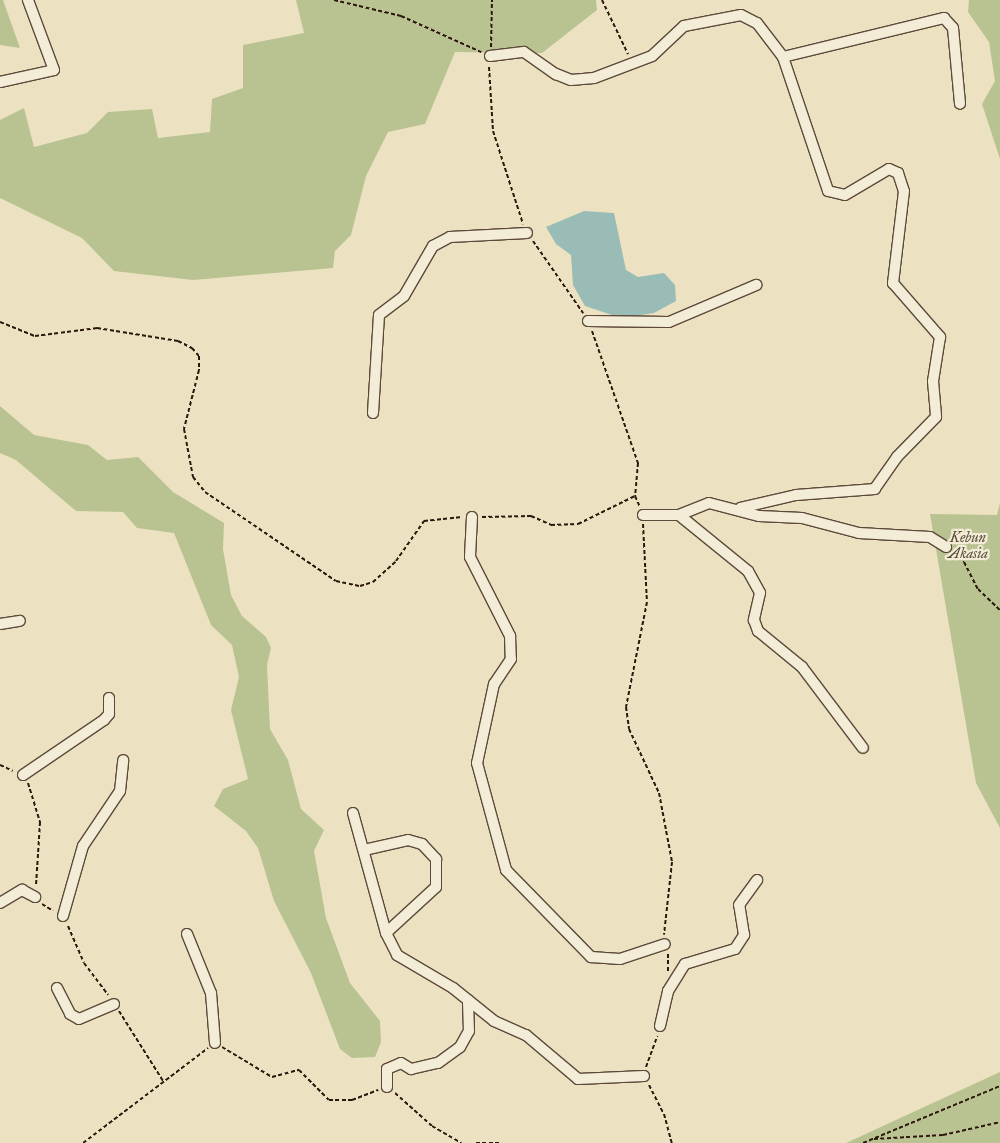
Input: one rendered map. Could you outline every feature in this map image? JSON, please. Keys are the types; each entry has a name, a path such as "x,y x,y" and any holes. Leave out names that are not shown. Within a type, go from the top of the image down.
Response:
{"street":[{"path":"0,82 54,70 28,0"},
{"path":"490,56 524,52 571,80 594,78 634,66 684,26 741,15 757,23 783,57 828,191 845,195 889,169 898,173 904,191 903,214 893,283 940,337 933,381 936,417 897,457 875,489 796,495 740,508"},
{"path":"783,57 944,18 953,28 960,104"},
{"path":"373,413 379,315 404,296 433,246 450,237 527,233"},
{"path":"588,321 669,322 756,285"},
{"path":"643,515 679,515 709,503 740,508 759,516 802,518 859,533 930,537 946,547"},
{"path":"679,515 748,571 760,593 754,620 758,631 802,667 863,748"},
{"path":"472,517 470,557 510,636 511,659 494,684 477,763 506,870 591,957 620,959 665,944"},
{"path":"0,624 20,622"},
{"path":"23,775 104,720 109,698"},
{"path":"63,916 83,846 120,791 123,760"},
{"path":"353,813 386,933 396,955 468,1000 494,1021 526,1034 578,1079 644,1076"},
{"path":"364,850 408,840 422,844 436,859 436,887 386,933"},
{"path":"660,1026 668,991 685,964 735,949 744,935 739,905 757,880"},
{"path":"0,903 22,890 35,897"},
{"path":"188,934 211,993 216,1043"},
{"path":"57,988 70,1014 79,1019 114,1004"},
{"path":"388,1087 386,1069 401,1063 411,1068 438,1063 460,1047 469,1031 468,1000"}],"path":[{"path":"334,0 401,16 490,56"},
{"path":"492,0 490,56 492,131 506,183 527,233 588,321 638,463 636,496 643,515 647,602 626,707 629,729 659,793 672,862 664,918 667,978"},
{"path":"602,0 634,66"},
{"path":"0,322 35,336 97,328 178,341 192,348 199,356 199,370 184,429 193,477 205,492 336,581 360,586 373,582 396,561 424,521 472,517 531,516 551,525 578,524 636,496"},
{"path":"946,547 964,562 978,589 1000,610"},
{"path":"0,765 23,775 33,790 40,822 35,897 63,916 84,963 114,1004 163,1081"},
{"path":"660,1026 644,1076 664,1114 672,1143"},
{"path":"83,1143 216,1043 272,1077 300,1070 330,1100 352,1100 388,1087 432,1126 461,1143"},
{"path":"863,1143 1000,1086"},
{"path":"871,1139 902,1139 1000,1122"},
{"path":"902,1139 904,1143"},
{"path":"476,1143 502,1143"}],"green space":[{"path":"0,0 3,0 20,48 0,45"},
{"path":"296,0 596,0 597,10 542,53 455,52 425,124 388,132 366,176 351,235 335,251 333,268 193,280 114,271 82,238 0,198 0,120 24,108 34,147 87,133 108,112 152,109 158,138 210,132 212,99 243,88 243,45 304,33"},
{"path":"969,0 1000,0 1000,159 982,104 995,81 989,42 968,12"},
{"path":"0,406 34,435 88,445 107,460 138,457 173,492 224,523 223,549 231,595 242,616 266,637 271,648 267,665 270,729 288,760 301,809 324,830 314,851 326,918 350,983 380,1021 381,1042 375,1057 352,1058 340,1049 311,973 274,901 258,848 246,831 214,806 223,789 248,779 231,710 239,677 232,645 211,625 174,533 137,528 123,512 76,511 16,460 0,453"},
{"name":"Kebun Akasia","path":"1000,503 1000,828 976,783 930,514 997,515"},
{"path":"1000,1072 1000,1143 846,1143"}],"water":[{"path":"584,211 614,213 626,270 638,277 664,273 675,285 676,301 654,313 621,318 585,306 573,285 571,255 556,244 546,227"}]}
